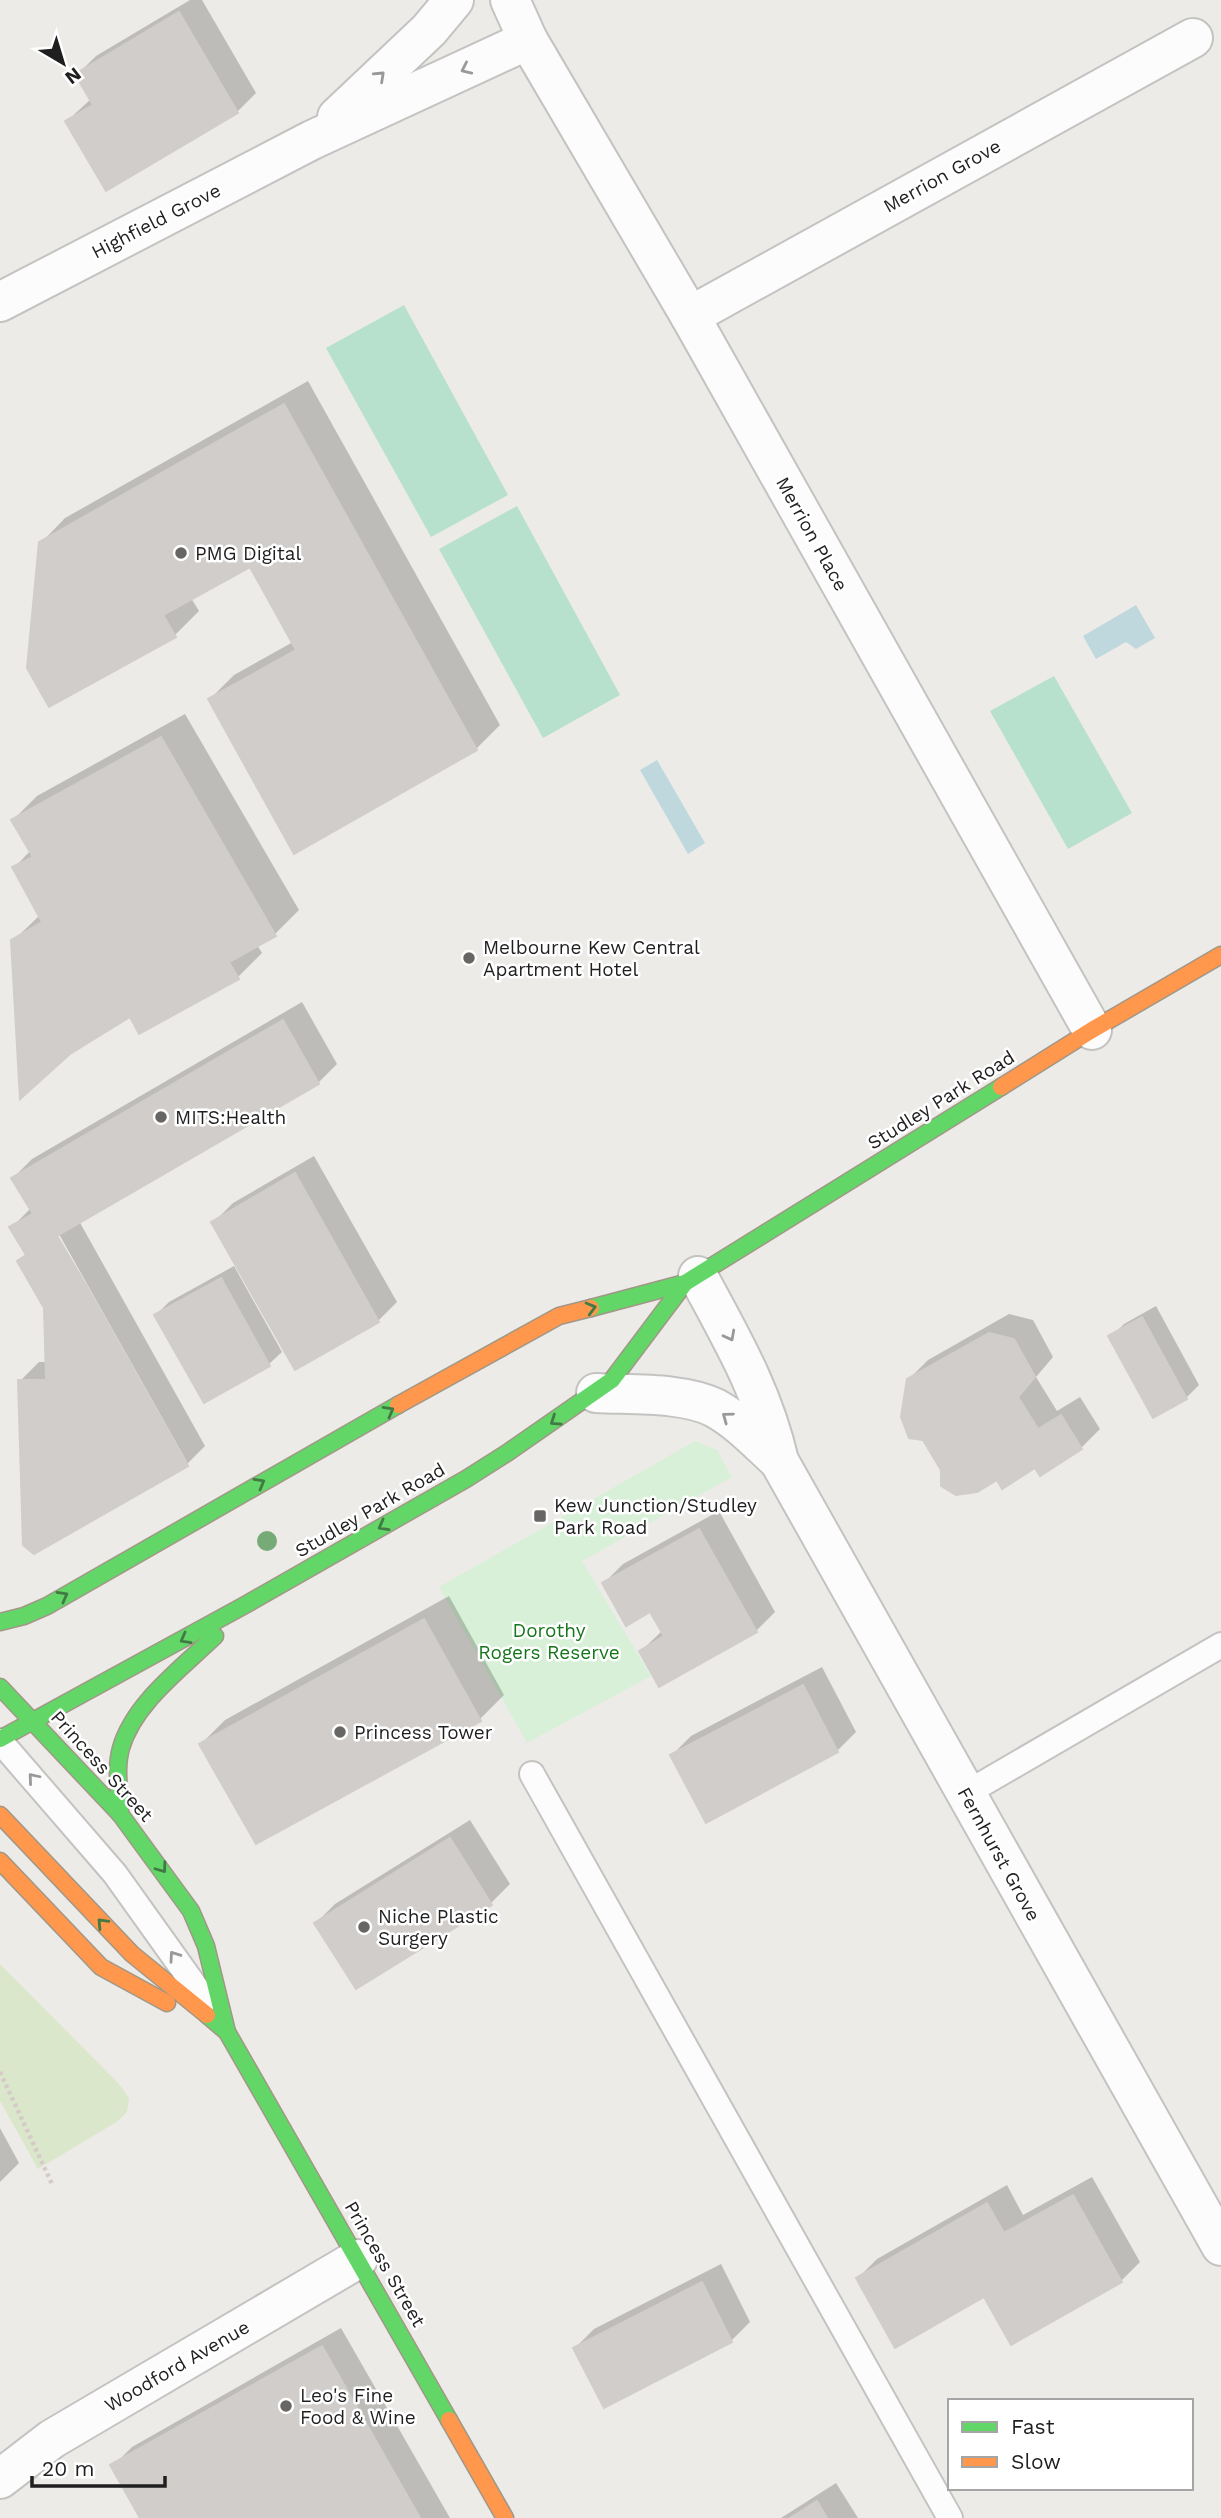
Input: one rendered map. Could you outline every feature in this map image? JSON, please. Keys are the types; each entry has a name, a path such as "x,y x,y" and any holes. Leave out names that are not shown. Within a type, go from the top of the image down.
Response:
{"main road":[{"name":"Studley Park Road","path":"0,1622 24,1616 47,1605 559,1317 691,1280 1092,1030 1221,955"},
{"name":"Studley Park Road","path":"0,1740 466,1479 596,1393 612,1380 691,1280"},
{"path":"120,1814 118,1764 121,1747 132,1722 245,1605"},
{"name":"Princess Street","path":"0,1687 120,1814 169,1877 198,1926 206,1946 227,2032 505,2518"},
{"name":"Princess Street","path":"0,1815 125,1947 227,2032"},
{"path":"0,1861 101,1967 227,2032"}],"street":[{"name":"Highfield Grove","path":"312,140 429,30 454,0"},
{"path":"510,0 528,40"},
{"name":"Merrion Grove","path":"690,316 1193,37"},
{"name":"Highfield Grove","path":"0,302 312,140 528,40"},
{"name":"Merrion Place","path":"528,40 690,316 1092,1030"},
{"name":"Fernhurst Grove","path":"691,1280 759,1394 771,1426 779,1461 1221,2246"},
{"name":"Fernhurst Grove","path":"596,1393 685,1399 706,1404 727,1416 779,1461"},
{"name":"Woodford Avenue","path":"0,2479 52,2439 358,2259"}],"lane":[{"path":"965,1794 1221,1645"},
{"path":"0,1740 115,1874 227,2032"},
{"path":"532,1774 950,2518"}],"path":[{"path":"0,2072 52,2183"}],"green space":[{"path":"404,305 508,495 431,537 326,348"},
{"path":"517,506 620,695 543,738 439,549"},
{"path":"1054,676 1132,813 1068,849 990,711"},
{"name":"Dorothy Rogers Reserve","path":"695,1441 717,1450 732,1477 582,1561 651,1676 527,1743 439,1587"},
{"path":"0,1964 120,2085 129,2098 127,2112 118,2121 38,2169 0,2101"}],"water":[{"path":"1136,605 1155,638 1136,649 1126,642 1096,659 1083,636"},
{"path":"657,760 705,843 688,854 640,770"}],"building":[{"path":"179,12 238,113 106,191 65,121 93,105 75,74"},
{"path":"284,404 477,750 294,854 208,699 296,650 250,567 163,615 176,637 49,707 27,668 39,542"},
{"path":"161,737 276,936 229,962 239,979 139,1034 130,1017 70,1054 20,1099 11,940 42,922 12,867 33,857 11,820"},
{"path":"283,1020 319,1084 57,1236 86,1285 44,1308 17,1261 26,1255 9,1227 33,1214 11,1178"},
{"path":"295,1173 379,1322 295,1370 211,1222"},
{"path":"221,1278 270,1366 204,1403 154,1315"},
{"path":"86,1285 188,1466 34,1554 23,1545 18,1380 46,1380 44,1308"},
{"path":"1142,1317 1187,1399 1153,1418 1108,1336"},
{"path":"989,1333 1014,1339 1035,1377 1018,1397 1038,1429 1061,1415 1082,1449 1040,1476 1035,1468 1002,1489 997,1480 977,1492 956,1495 941,1486 941,1470 923,1440 909,1438 901,1417 907,1379"},
{"path":"699,1529 757,1632 659,1687 639,1651 664,1636 650,1612 626,1626 602,1583"},
{"name":"Princess Tower","path":"424,1619 481,1721 256,1844 199,1744"},
{"path":"803,1685 838,1752 706,1823 670,1755"},
{"path":"450,1838 492,1905 356,1989 314,1923"},
{"path":"1073,2195 1122,2282 1011,2345 984,2297 895,2348 856,2278 987,2203 1004,2233"},
{"path":"702,2282 732,2342 604,2408 573,2348"},
{"name":"Leo's Fine Food & Wine","path":"322,2346 420,2518 140,2518 110,2465"},
{"path":"817,2501 827,2518 790,2518"}],"traffic: fast":[{"path":"591,1308 685,1283 1001,1087"},
{"path":"0,1739 245,1605 507,1453 612,1380 685,1283"},
{"path":"0,1622 47,1606 398,1405"},
{"path":"120,1814 118,1764 127,1732 160,1687 215,1636"},
{"path":"0,1687 120,1814 191,1911 206,1946 227,2032"},
{"path":"207,2015 227,2032 449,2420"}],"traffic: slow":[{"path":"1001,1087 1221,955"},
{"path":"398,1405 559,1316 591,1308"},
{"path":"0,1815 132,1954 207,2015"},
{"path":"0,1861 101,1967 167,2003"},
{"path":"449,2420 505,2518"}],"place":[{"name":"PMG Digital","path":"181,553"},
{"name":"Melbourne Kew Central Apartment Hotel","path":"469,958"},
{"name":"MITS:Health","path":"161,1117"},
{"name":"Kew Junction/Studley Park Road","path":"540,1516"},
{"name":"Princess Tower","path":"340,1732"},
{"name":"Niche Plastic Surgery","path":"364,1927"},
{"name":"Leo's Fine Food & Wine","path":"286,2406"}]}
